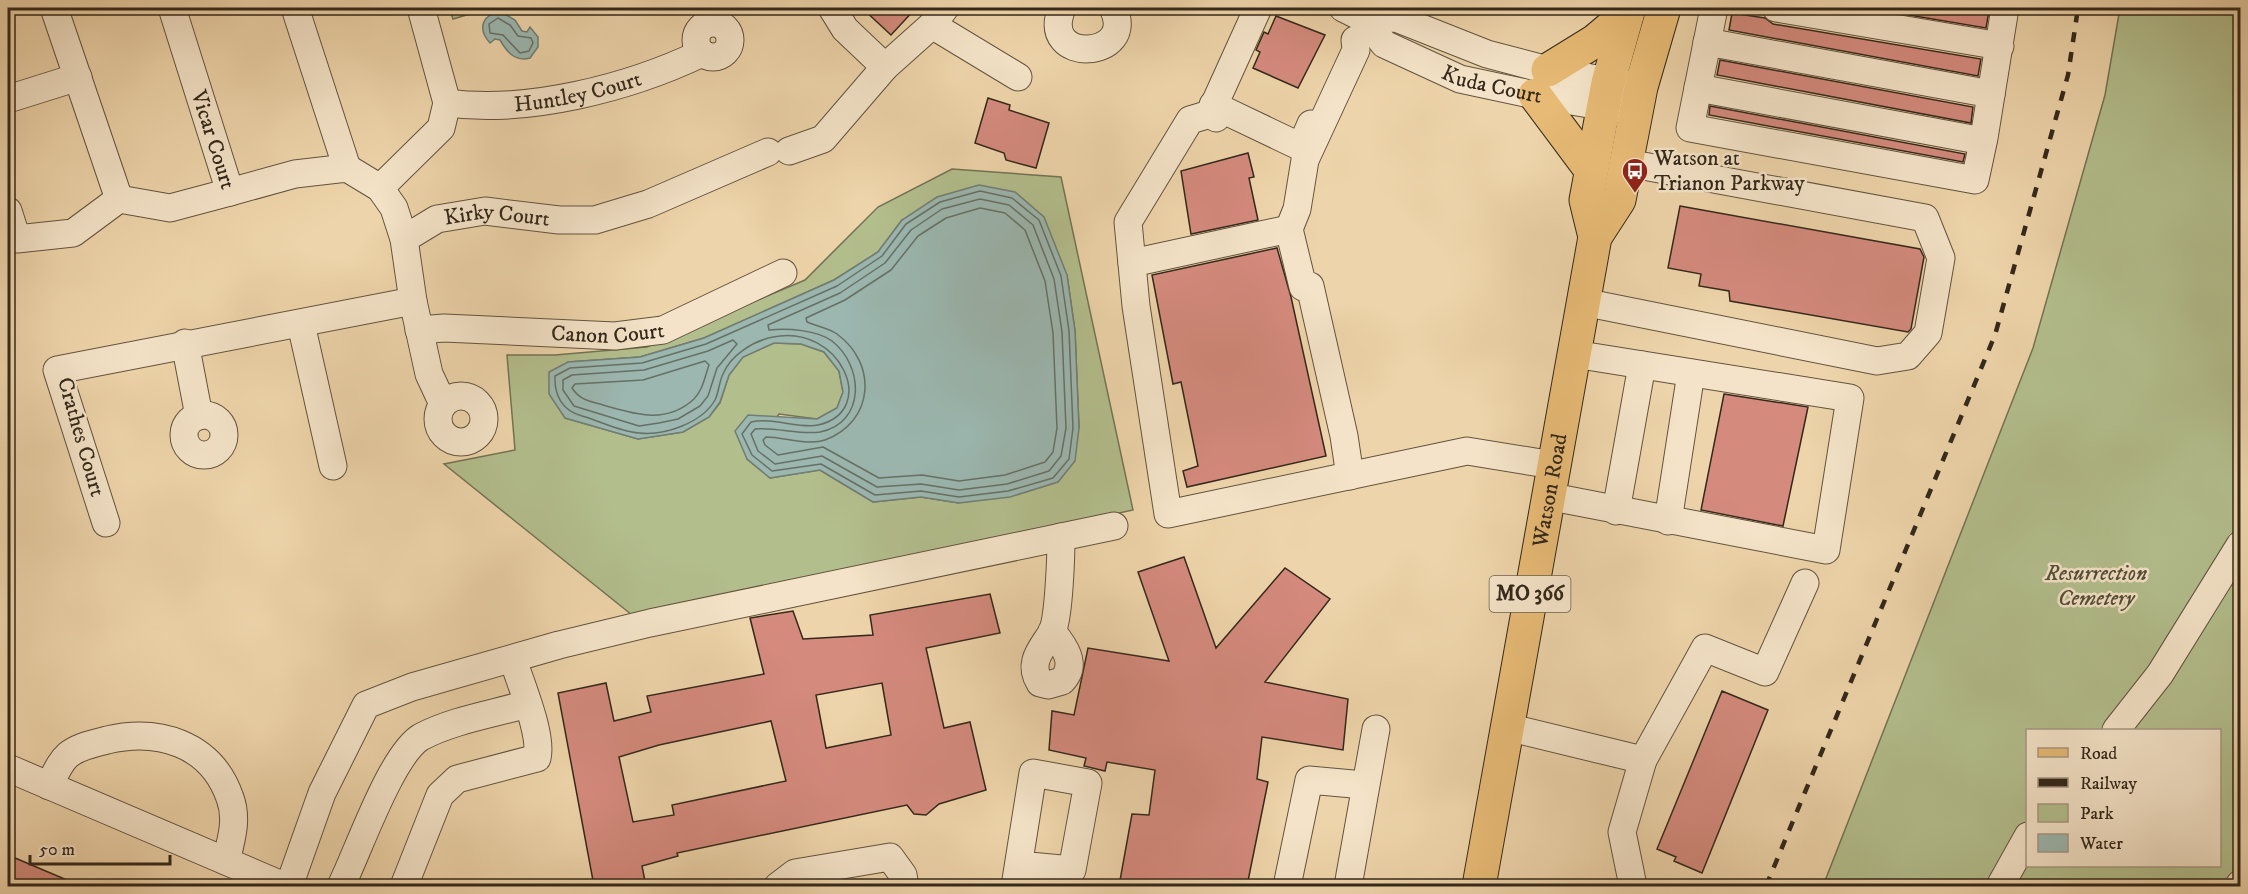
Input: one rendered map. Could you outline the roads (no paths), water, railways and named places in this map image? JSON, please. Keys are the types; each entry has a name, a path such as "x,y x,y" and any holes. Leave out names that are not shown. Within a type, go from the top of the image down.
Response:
{"main road":[{"name":"Watson Road","path":"1595,237 1619,200 1639,99 1664,8"},
{"name":"Watson Road","path":"1479,886 1595,237 1586,200 1591,170 1606,95 1628,11"},
{"path":"1591,170 1541,83 1595,41 1628,11"}],"street":[{"path":"54,8 119,199"},
{"name":"Vicar Court","path":"172,8 230,192 295,174 347,168"},
{"path":"296,8 347,168 380,189 394,208 404,239 413,301 429,374 443,404"},
{"path":"380,189 441,128 447,103 421,8"},
{"path":"832,8 845,29 885,67"},
{"path":"1062,8 1059,24 1061,34 1074,48 1084,50 1102,46 1110,40 1117,22 1113,8"},
{"path":"1258,8 1211,110 1190,120 1128,222 1168,514 1467,452 1553,465"},
{"path":"1714,8 1690,128 1975,180 2000,46 2004,8"},
{"path":"1776,8 2000,46"},
{"path":"939,16 1018,77"},
{"name":"Kirky Court","path":"404,239 437,219 485,212 559,220 595,220 648,204 779,152 823,139 885,67 939,16"},
{"path":"1211,110 1301,147 1347,46 1354,22"},
{"path":"1350,476 1344,436 1310,286 1303,287 1289,229 1297,209 1305,160 1356,50 1354,22"},
{"name":"Kuda Court","path":"1354,22 1384,44 1460,79 1541,83 1639,99"},
{"path":"1707,42 1991,94"},
{"name":"Huntley Court","path":"447,103 481,107 598,90 672,67 702,53"},
{"path":"8,99 78,77"},
{"path":"1698,88 1983,141"},
{"path":"1211,110 1305,160"},
{"path":"1584,302 1877,361 1908,356 1929,333 1941,258 1925,219 1627,164"},
{"path":"8,212 17,239 73,233 119,199 170,208 230,192"},
{"path":"1132,262 1289,229"},
{"name":"Canon Court","path":"419,330 444,328 615,336 663,330 783,273"},
{"name":"Crathes Court","path":"106,523 57,370 185,343 301,324 413,301"},
{"path":"301,324 333,466"},
{"path":"185,343 199,416"},
{"path":"1547,496 1826,550 1850,398 1574,354"},
{"path":"1616,511 1642,365"},
{"path":"1668,521 1691,373"},
{"path":"8,768 286,886 321,793 366,705 412,687 650,623 1114,526"},
{"path":"1052,631 1061,537"},
{"path":"2117,729 2160,674 2241,545"},
{"path":"1633,886 1622,832 1643,760 1704,648 1766,672 1805,584"},
{"path":"404,886 440,795 458,779 537,758 539,750 513,659"},
{"path":"341,886 394,769 419,738 446,727 527,704"},
{"path":"1507,727 1643,760"},
{"path":"1348,886 1364,785 1376,729"},
{"path":"50,786 62,761 75,750 123,736 155,736 174,740 207,761 222,780 231,799 234,819 226,861"},
{"path":"1287,886 1309,780 1364,785"},
{"path":"2000,886 2026,840"},
{"path":"778,886 795,873 890,857 903,875 905,886"}],"water":[{"path":"496,13 503,13 515,20 522,31 527,32 530,27 538,37 538,47 530,58 520,59 509,52 500,40 495,39 490,43 486,38 483,27 486,18"},
{"path":"979,185 1015,192 1044,217 1067,275 1075,331 1079,428 1075,461 1058,482 1010,497 959,503 921,497 873,502 820,470 770,478 747,459 735,431 748,415 817,419 837,408 843,392 839,371 824,352 801,344 774,343 743,357 729,375 720,402 709,417 683,432 638,439 565,418 549,394 549,372 568,362 640,357 704,338 834,280 878,252 902,220 937,197"}],"railway":[{"path":"1766,886 1995,335 2068,75 2078,8"}],"place":[{"name":"Watson at Trianon Parkway","path":"1635,194"}],"park label":[{"name":"Resurrection Cemetery","path":"2096,586"}]}
